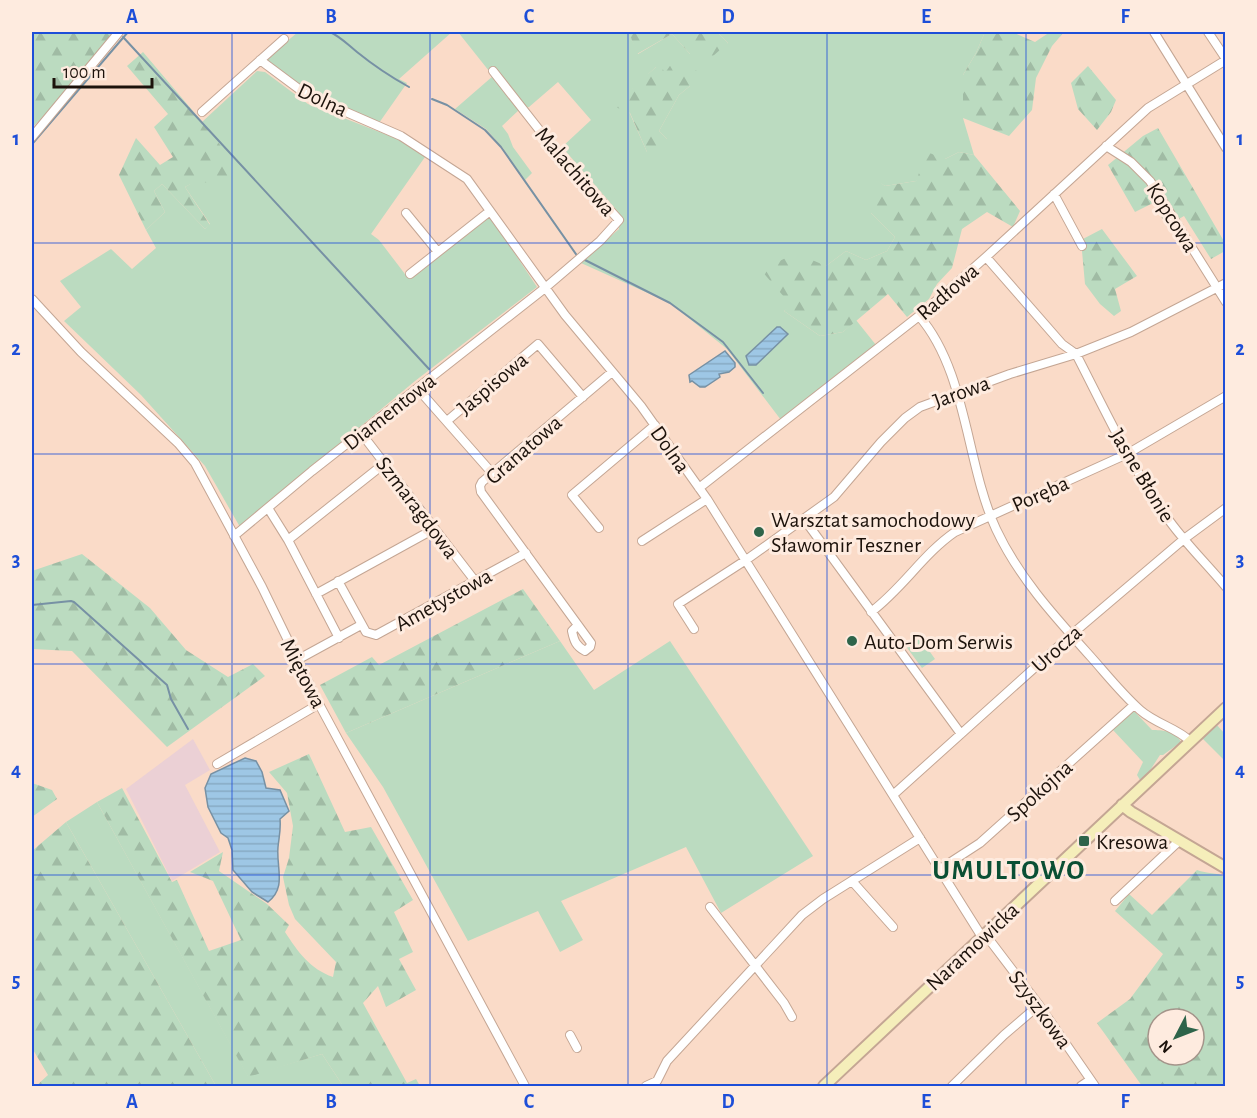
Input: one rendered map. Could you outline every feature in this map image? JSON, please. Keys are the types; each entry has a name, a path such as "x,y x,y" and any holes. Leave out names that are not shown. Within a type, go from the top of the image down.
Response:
{"street":[{"path":"32,137 119,32"},
{"path":"1154,32 1226,148"},
{"path":"1208,32 1226,60"},
{"path":"202,112 284,39"},
{"name":"Dolna","path":"260,60 307,95 401,135 468,179 545,288 641,405 699,488 920,838 984,935"},
{"name":"Radłowa","path":"699,488 919,316 987,257 1148,108 1226,60"},
{"name":"Malachitowa","path":"493,71 555,150 619,220 600,241 545,288"},
{"name":"Kopcowa","path":"1106,146 1131,162 1150,181 1226,302"},
{"path":"1054,194 1082,246"},
{"path":"410,274 490,211"},
{"path":"406,213 438,252"},
{"path":"987,257 1062,344 1076,354"},
{"name":"Jarowa","path":"694,629 678,604 746,560 839,492 874,449 920,406 1010,374 1076,354 1131,332 1226,284"},
{"name":"Diamentowa","path":"234,536 545,288"},
{"name":"Miętowa","path":"32,299 81,352 191,457 200,470 262,587 319,704 525,1086"},
{"path":"919,316 930,331 945,360 990,515 1021,574 1044,605 1134,705 1153,720 1185,736 1190,741"},
{"name":"Jaspisowa","path":"447,421 538,344 583,397"},
{"name":"Jasne Błonie","path":"1076,354 1127,454 1166,517 1226,586"},
{"name":"Granatowa","path":"578,625 481,492 480,486 492,473 612,372"},
{"path":"418,389 492,473"},
{"name":"Poręba","path":"871,612 896,593 945,539 963,527 1127,454 1226,396"},
{"path":"599,528 572,495 655,425"},
{"name":"Szmaragdowa","path":"361,433 475,581"},
{"path":"288,540 385,463"},
{"path":"642,541 706,499"},
{"path":"268,508 288,540 339,638"},
{"name":"Urocza","path":"893,795 1071,635 1184,539 1226,508"},
{"path":"804,519 961,734"},
{"path":"316,594 434,529"},
{"name":"Ametystowa","path":"361,625 366,632 380,633 526,553"},
{"path":"297,660 361,625 338,581"},
{"path":"217,764 319,704"},
{"name":"Spokojna","path":"940,869 980,843 1134,705"},
{"name":"Naramowicka","path":"824,1086 1226,708"},
{"path":"1122,804 1131,812 1226,868"},
{"path":"646,1086 657,1081 667,1061 802,915 920,838"},
{"path":"1115,901 1179,841"},
{"path":"852,881 893,927"},
{"path":"710,907 784,1003 792,1017"},
{"name":"Szyszkowa","path":"984,935 1039,1005 1092,1083"},
{"path":"952,1086 1004,1035 1039,1005"},
{"path":"570,1035 577,1048"},
{"path":"1080,1086 1092,1083"}],"shaded area":[{"path":"193,739 210,770 185,785 220,852 172,881 126,789"}],"green space":[{"path":"32,32 123,32 32,128"},
{"path":"298,32 452,32 399,79 407,83 379,123 314,97 265,60"},
{"path":"458,32 629,32 638,54 672,34 690,54 728,43 717,32 985,32 963,75 963,118 974,155 959,152 945,159 916,181 885,186 877,181 871,213 895,237 887,251 866,260 846,251 826,266 792,306 784,311 820,336 843,332 856,320 876,345 781,420 727,349 670,303 581,263 619,229 619,213 562,147 591,120 558,82 529,107 519,110 502,126 513,147 532,173 525,180 503,148 486,129 455,109 493,76","holes":["656,67 690,86 679,95 659,131 667,139 647,152 619,89 632,89"]},
{"path":"629,32 717,32 728,43 706,62 690,54 672,34 637,54"},
{"path":"985,32 1012,32 1035,42 1050,32 1064,32 1052,46 1036,78 1032,110 1009,136 963,118 963,75"},
{"path":"143,52 204,124 243,175 221,189 203,182 185,187 210,225 205,229 162,184 154,191 165,212 146,230 119,175 136,138 160,165 173,157 154,127 168,114 127,66"},
{"path":"674,60 697,71 690,86 679,95 659,131 667,139 669,145 657,158 647,152 630,113 613,106 614,93 619,89 632,89 635,74 648,74 661,66 665,73"},
{"path":"1088,66 1116,100 1111,112 1097,130 1078,109 1071,83"},
{"path":"257,71 265,72 308,104 400,140 425,157 371,234 379,240 408,278 490,216 537,287 415,381 240,527 205,466 141,395 64,321 81,307 60,281 111,249 132,269 156,248 146,230 165,212 154,191 162,184 205,229 210,224 185,187 194,182 242,175 202,122"},
{"path":"1158,128 1225,243 1225,251 1211,259 1184,216 1167,226 1153,203 1135,212 1108,165 1143,136"},
{"path":"927,152 945,159 959,152 974,155 1020,211 1013,227 987,212 962,229 952,268 937,284 929,299 907,317 888,294 843,332 820,336 784,311 791,305 761,270 796,253 826,266 846,251 866,260 887,251 895,237 871,213 868,196 877,180 885,186 916,181"},
{"path":"1102,229 1137,276 1115,289 1121,311 1114,316 1100,304 1085,284 1081,240"},
{"path":"82,554 150,608 186,650 228,677 253,664 265,676 167,747 72,651 32,649 32,571"},
{"path":"523,589 560,641 346,733 320,685 372,657 379,665"},
{"path":"918,635 935,659 922,668 905,645"},
{"path":"560,641 594,690 670,641 813,856 721,913 686,847 561,901 583,940 560,952 538,911 468,941 383,787 346,733"},
{"path":"1134,711 1152,730 1172,733 1181,742 1160,755 1147,775 1140,780 1137,775 1143,762 1112,729"},
{"path":"1216,724 1225,734 1225,761 1202,738"},
{"path":"309,754 345,832 371,827 413,900 394,912 413,952 399,959 416,990 386,1007 378,986 363,1003 407,1083 416,1079 420,1086 343,1086 322,1054 248,1077 97,802 122,788 172,882 177,880 209,951 241,940 213,881 190,872 223,852 219,871 267,904 289,925 285,932 305,959 325,974 333,977 336,962 295,919 289,905 283,877 289,858 293,826 287,793 269,772"},
{"path":"32,783 52,790 57,799 32,817"},
{"path":"97,802 248,1076 322,1054 343,1086 216,1086 66,822"},
{"path":"66,822 216,1086 36,1086 48,1075 32,1048 32,851"},
{"path":"1197,870 1225,877 1225,1086 1142,1086 1097,1023 1130,999 1163,954 1115,911 1129,894 1152,915"}],"water":[{"path":"777,327 788,334 756,365 749,365 746,356"},
{"path":"725,351 735,363 735,367 729,372 719,374 720,377 705,387 690,382 689,375"},
{"path":"245,758 256,761 262,772 266,788 280,790 289,811 280,819 279,884 274,896 268,902 252,892 233,870 232,850 228,838 221,833 208,807 205,788 211,774"}],"waterway":[{"path":"33,143 128,32"},
{"path":"330,32 409,87"},
{"path":"123,37 429,369"},
{"path":"432,99 447,105 485,130 501,147 578,257"},
{"path":"583,259 670,303 723,342 763,393"},
{"path":"32,605 74,602 167,685 171,699 188,729"}],"place":[{"name":"Warsztat samochodowy Sławomir Teszner","path":"759,532"},
{"name":"Auto-Dom Serwis","path":"852,641"},
{"name":"Kresowa","path":"1084,841"}],"district":[{"name":"UMULTOWO","path":"1009,869"}]}
